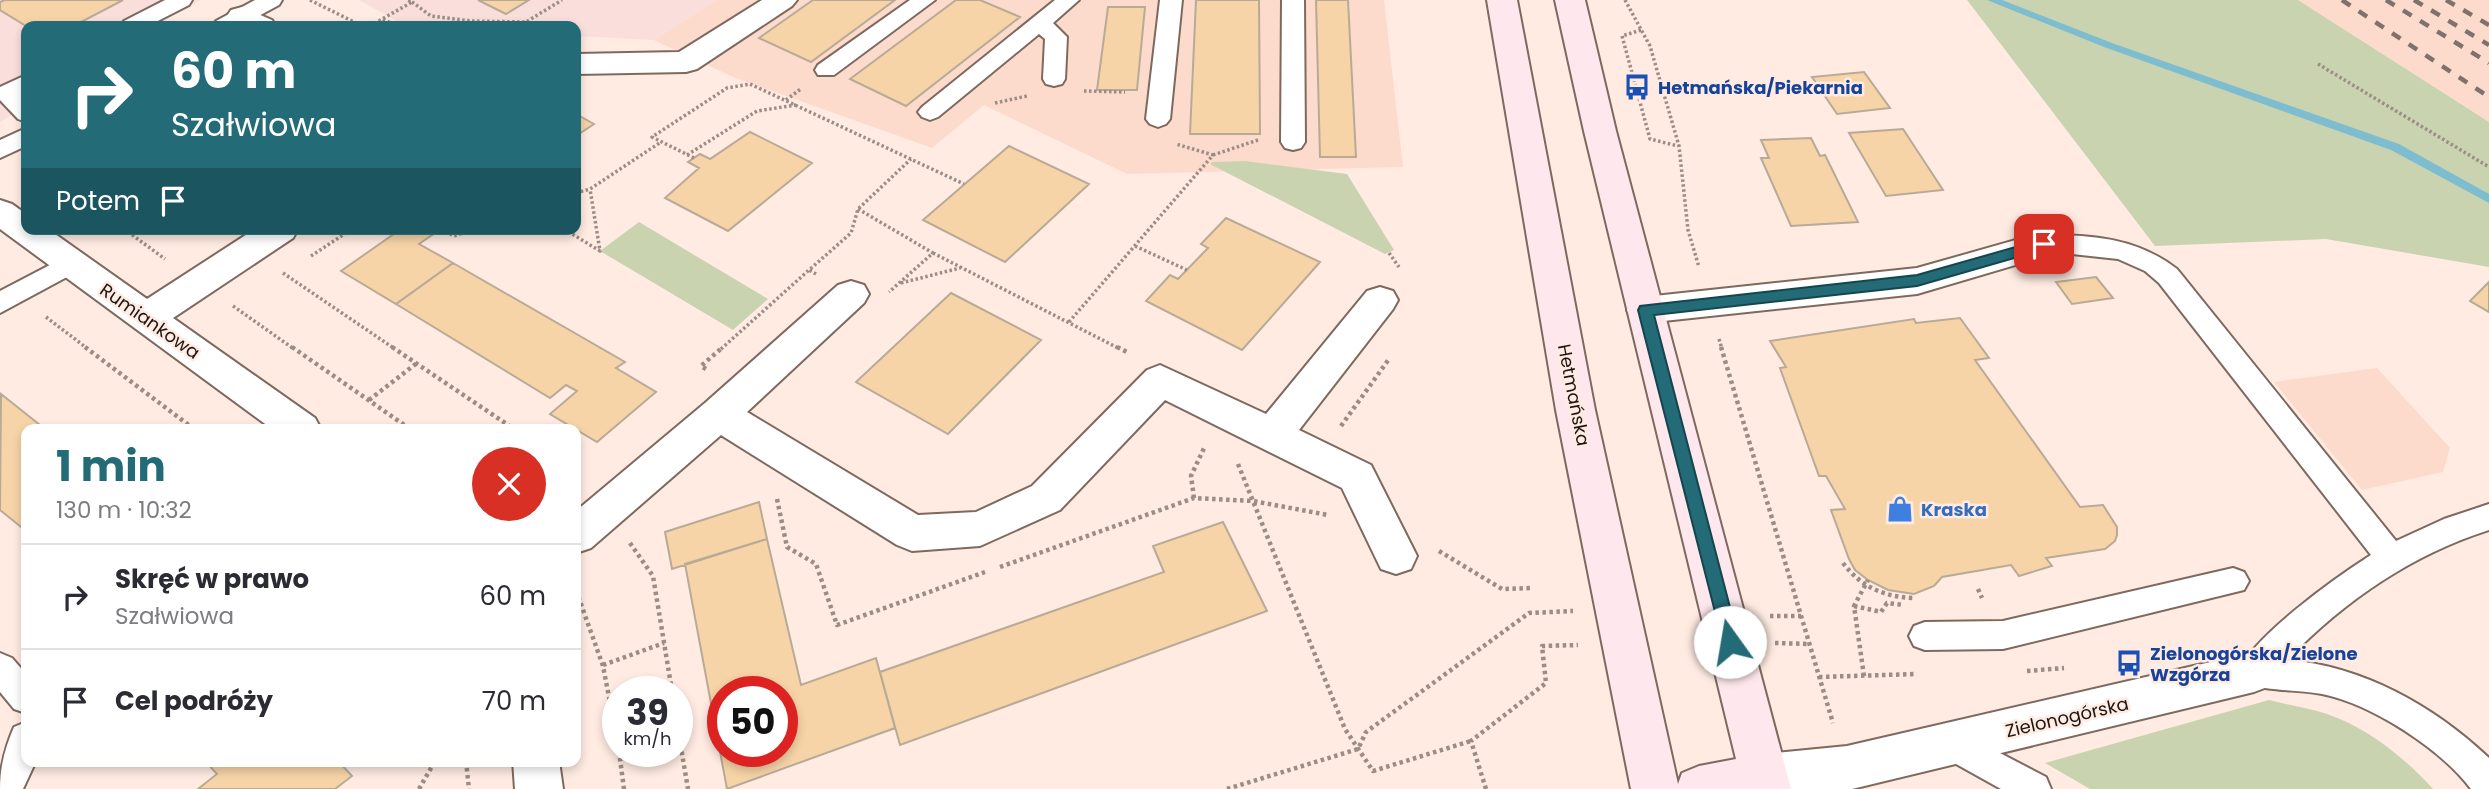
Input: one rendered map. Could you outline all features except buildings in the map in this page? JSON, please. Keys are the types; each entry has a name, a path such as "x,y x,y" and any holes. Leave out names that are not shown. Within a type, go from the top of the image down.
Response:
{"main road":[{"name":"Hetmańska","path":"1502,0 1516,69 1535,193 1615,608 1655,789"},
{"path":"1570,0 1645,310 1765,783 1699,789"}],"street":[{"path":"581,64 686,62 782,0"},
{"name":"Rumiankowa","path":"0,212 21,228"},
{"name":"Rumiankowa","path":"31,235 294,424"},
{"path":"145,318 272,235"},
{"path":"1645,310 1917,281 2044,244"},
{"path":"581,532 719,414 850,294"},
{"path":"1272,435 1380,299"},
{"path":"719,414 912,533 981,529 1046,498 1160,380 1357,477 1390,544"},
{"name":"Zielonogórska","path":"1765,783 1847,768 2254,672"},
{"path":"537,767 539,789"}],"lane":[{"path":"141,21 181,0"},
{"path":"245,21 271,0"},
{"path":"826,70 924,0"},
{"path":"1029,0 1054,11"},
{"path":"1158,119 1171,0"},
{"path":"1293,0 1293,142"},
{"path":"1054,11 1054,79"},
{"path":"930,112 1054,11"},
{"path":"21,85 6,93 21,109"},
{"path":"0,150 21,139"},
{"path":"2044,244 2118,248 2152,262 2168,276 2391,558"},
{"path":"8,298 69,264"},
{"path":"2254,672 2293,630 2330,598 2391,558 2465,524 2489,517"},
{"path":"1925,636 2004,635 2233,581"},
{"path":"0,668 21,692"},
{"path":"2254,672 2335,682 2401,711 2447,743 2489,785"},
{"path":"1952,744 2034,789"},
{"path":"5,789 21,756"}],"path":[{"path":"310,0 352,21"},
{"path":"528,21 562,0"},
{"path":"379,21 410,1 432,16 471,21"},
{"path":"383,19 387,21"},
{"path":"1641,30 1622,36 1650,139 1679,146"},
{"path":"2318,64 2489,167"},
{"path":"694,158 652,137 727,88 750,84 964,184"},
{"path":"688,155 757,111 797,105"},
{"path":"1069,322 1213,155 1256,140 1293,142"},
{"path":"581,192 590,189 661,142"},
{"path":"1172,143 1213,155"},
{"path":"911,159 858,209 850,233 809,270 850,294 887,293 933,253"},
{"path":"574,235 600,251 590,189"},
{"path":"858,209 961,268 1142,360 1160,380"},
{"path":"132,235 404,424"},
{"path":"307,259 343,235"},
{"path":"1135,246 1187,270"},
{"path":"273,266 507,424"},
{"path":"284,274 295,266"},
{"path":"900,283 961,268"},
{"path":"8,298 187,424"},
{"path":"369,400 417,363"},
{"path":"1194,498 1191,476 1200,450 1212,438"},
{"path":"1235,458 1345,729 1373,771 1471,741"},
{"path":"776,494 787,547 816,564 837,625 1194,498 1253,501 1326,514 1390,544 1430,546 1502,589 1533,588"},
{"path":"625,536 653,576 670,676"},
{"path":"1843,563 1852,576 1890,596 1922,598"},
{"path":"1864,676 1854,606 1866,583"},
{"path":"581,602 598,643 607,676"},
{"path":"1854,606 1881,612 1887,603 1916,606"},
{"path":"1359,749 1366,732 1529,613 1615,608"},
{"path":"1801,616 1847,768"},
{"path":"603,665 664,643"},
{"path":"1227,789 1359,749"},
{"path":"419,789 432,767"},
{"path":"467,767 469,789"},
{"path":"621,767 624,789"},
{"path":"684,767 688,789"}],"shaded area":[{"path":"0,0 201,0 161,21 21,21 21,110 0,122"},
{"path":"359,0 716,0 654,40 581,36 581,21 397,21"},
{"path":"716,0 1384,0 1403,167 1127,174 984,105 932,148 733,77 654,40"},
{"path":"2298,0 2489,0 2489,122"},
{"path":"2377,368 2450,448 2443,472 2362,490 2274,382"}],"green space":[{"path":"1967,0 2298,0 2489,122 2489,267 2326,239 2155,246"},
{"path":"1245,161 1347,174 1394,250 1385,254 1210,164"},
{"path":"639,222 768,299 733,330 600,251"},
{"path":"2269,700 2327,714 2357,727 2398,755 2433,789 2090,789 2045,763"}],"waterway":[{"path":"1992,0 2108,45 2395,147 2489,199"}],"railway":[{"path":"2342,0 2489,97"},
{"path":"2386,0 2489,63"},
{"path":"2414,0 2489,45"},
{"path":"2446,0 2489,25"}],"place":[{"name":"Hetmańska/Piekarnia","path":"1637,87"},
{"name":"Kraska","path":"1900,509"},
{"name":"Zielonogórska/Zielone Wzgórza","path":"2129,663"}],"route":[{"path":"1730,642 1645,310 1917,281 2044,244"}]}
